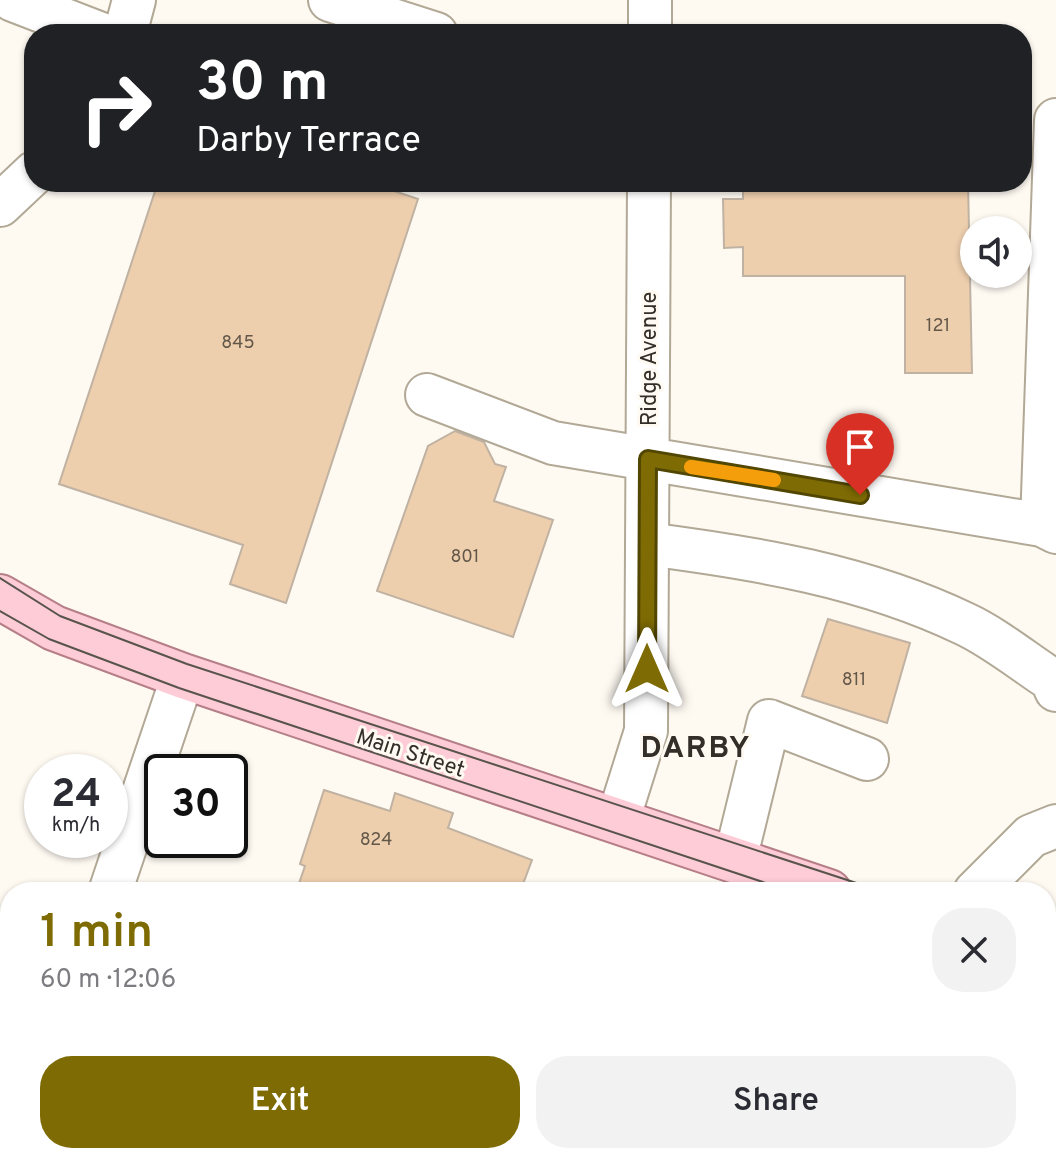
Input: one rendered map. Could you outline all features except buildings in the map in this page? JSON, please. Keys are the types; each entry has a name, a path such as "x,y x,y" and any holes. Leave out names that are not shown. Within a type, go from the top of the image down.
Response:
{"main road":[{"name":"Main Street","path":"0,597 54,628 183,676 800,882"}],"street":[{"path":"13,0 75,24"},
{"path":"128,24 134,0"},
{"path":"330,0 405,24"},
{"path":"650,0 650,24"},
{"path":"427,395 553,443 1049,528 1056,120"},
{"path":"0,205 24,182"},
{"name":"Ridge Avenue","path":"618,820 646,731 649,192"},
{"path":"647,544 738,555 888,590 968,625 1052,680 1056,690"},
{"path":"113,882 183,676"},
{"path":"735,860 769,721 867,759"},
{"path":"985,882 1031,836 1056,826"}],"tram line":[{"path":"0,578 60,616 187,664 853,882"},
{"path":"0,611 49,639 179,688 763,882"}],"slow traffic":[{"path":"691,467 774,480"}],"district":[{"name":"DARBY","path":"696,747"}],"route":[{"path":"647,669 648,459 860,495"}]}
